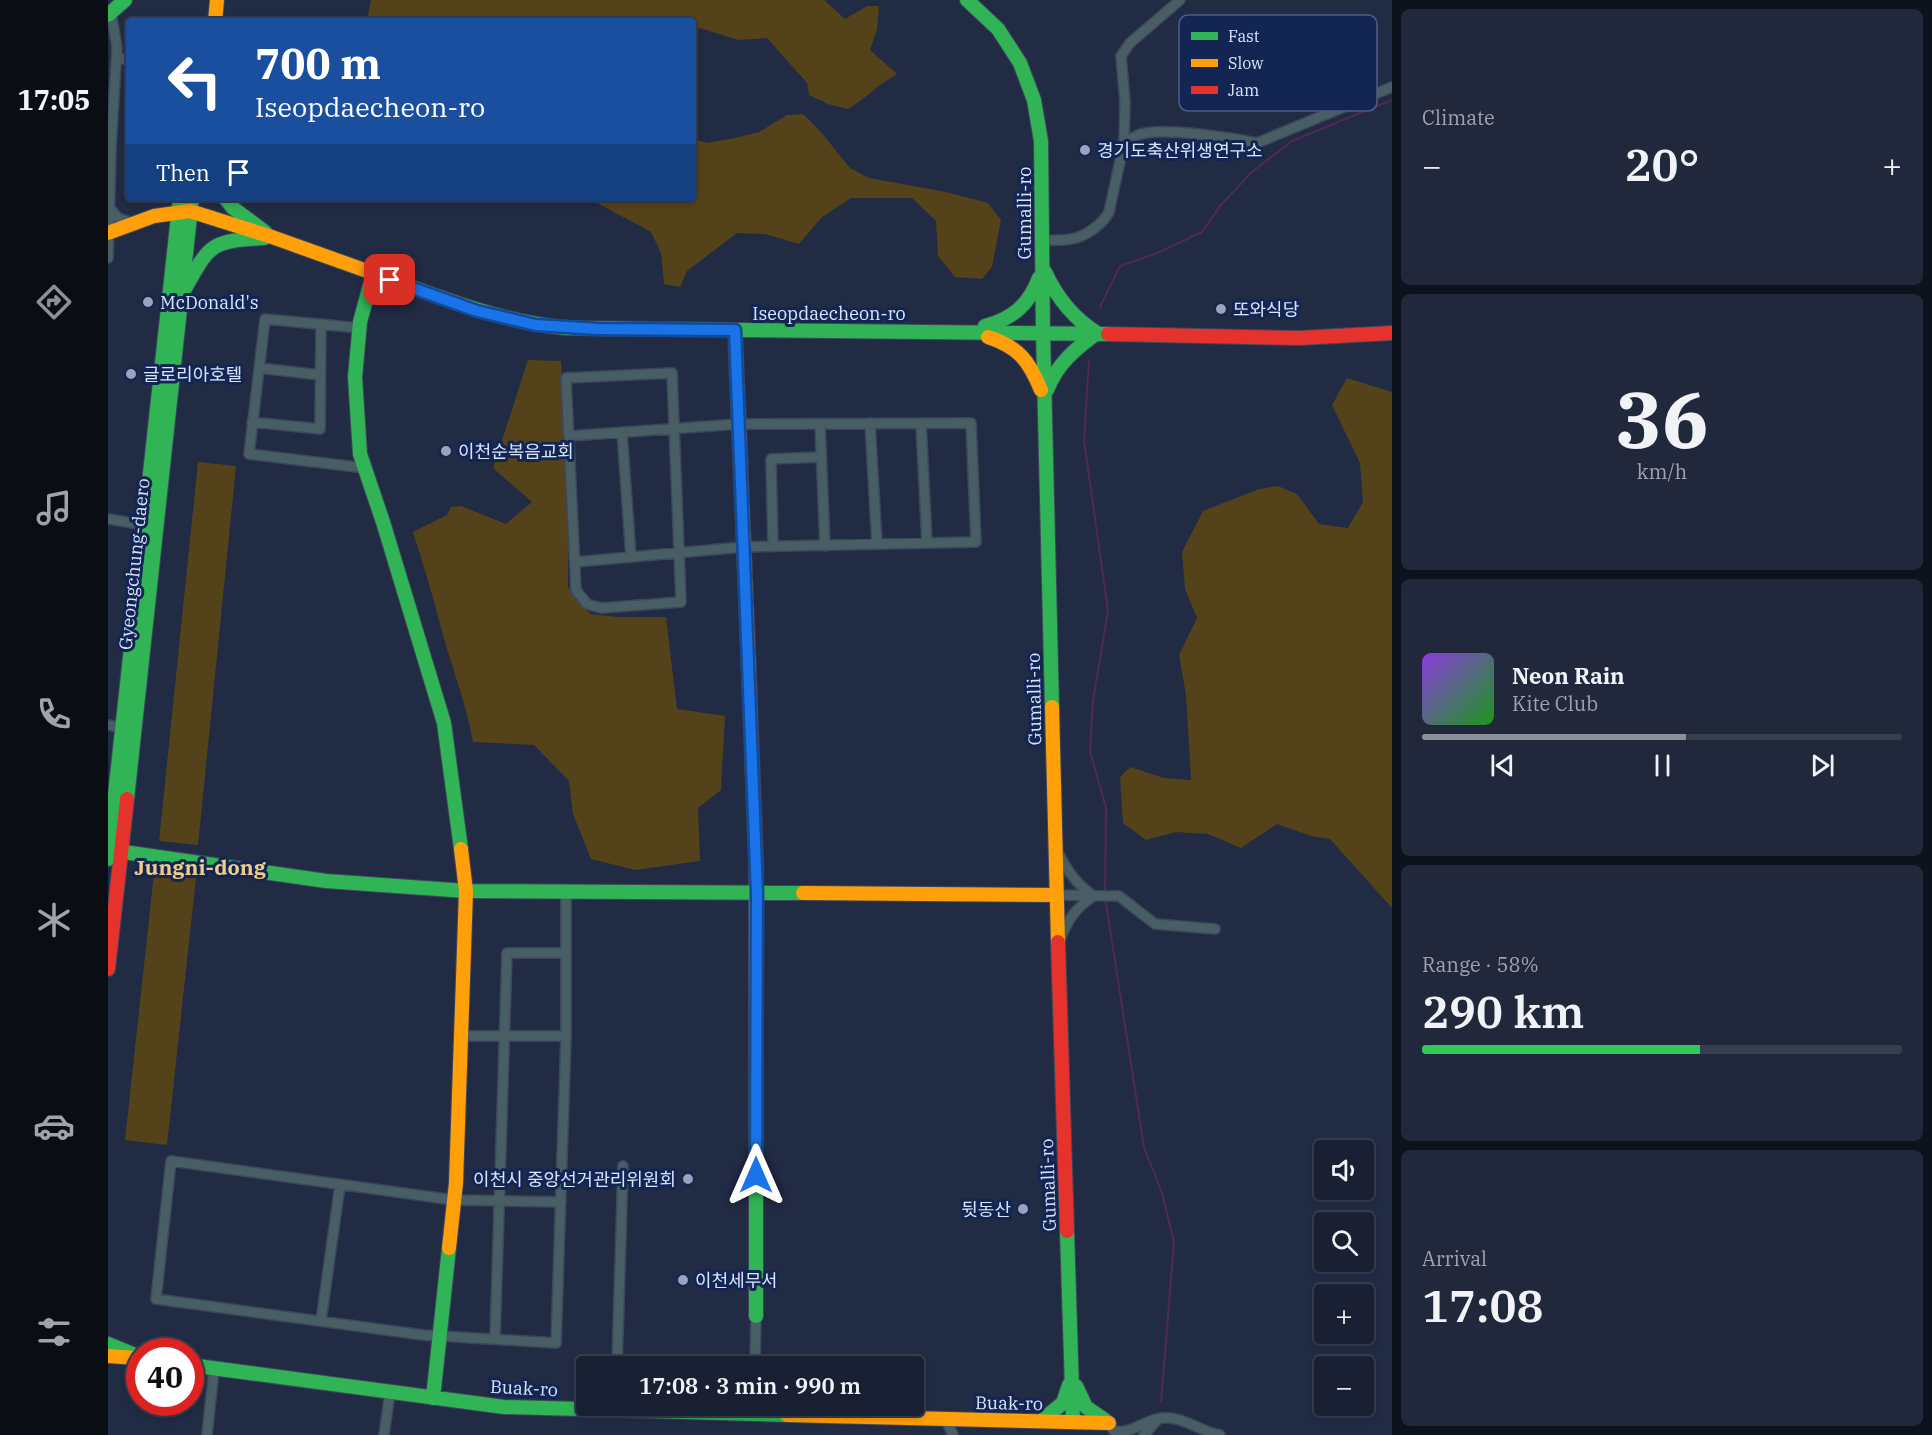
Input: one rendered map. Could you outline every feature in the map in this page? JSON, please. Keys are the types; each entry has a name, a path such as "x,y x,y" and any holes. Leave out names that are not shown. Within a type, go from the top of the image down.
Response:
{"street":[{"path":"108,258 108,207 117,58 116,38 109,14 125,0"},
{"path":"204,18 207,0"},
{"path":"215,18 217,0"},
{"name":"Gumalli-ro","path":"968,0 999,30 1020,63 1031,88 1038,113 1041,141 1042,332 1056,895 1073,1421"},
{"path":"1042,240 1076,238 1102,223 1106,218 1124,143 1125,102 1121,61 1124,51 1130,43 1180,0"},
{"path":"117,58 126,60"},
{"path":"1377,93 1392,87"},
{"path":"1124,143 1142,134 1160,132 1257,143 1334,111"},
{"path":"227,201 233,208 272,237"},
{"name":"Iseopdaecheon-ro","path":"108,233 185,205 477,311 536,325 598,329 1042,332 1299,338 1392,333"},
{"name":"Gyeongchung-daero","path":"112,853 183,292 185,205"},
{"name":"Gyeongchung-daero","path":"108,969 112,853 123,728 144,525 185,205"},
{"path":"108,207 118,218 132,223"},
{"path":"183,292 204,258 219,244 272,237"},
{"path":"962,332 1001,322 1017,313 1027,304 1036,289 1042,265"},
{"path":"1042,265 1062,304 1085,326 1097,333 1068,354 1059,364 1051,377 1045,398"},
{"path":"373,274 360,328 355,377 360,454 444,723 466,891 454,1200 433,1398"},
{"path":"360,328 265,319 249,454 364,468"},
{"path":"252,422 320,429 321,324"},
{"path":"735,330 757,893 755,1356"},
{"path":"962,332 1003,341 1015,348 1034,372 1045,398"},
{"path":"259,368 320,375"},
{"path":"672,373 675,428 681,603 601,608 587,603 576,590 566,378 672,373"},
{"path":"870,423 877,544"},
{"path":"921,423 927,543"},
{"path":"569,436 739,424 971,423 976,542 743,548 575,562"},
{"path":"820,424 825,546"},
{"path":"622,432 631,557"},
{"path":"773,547 771,459 821,457"},
{"path":"108,519 144,525"},
{"path":"108,725 123,728"},
{"path":"1055,847 1073,878 1094,896"},
{"path":"112,853 326,881 466,891 1119,896 1155,924 1215,929"},
{"path":"561,1202 454,1200 171,1161 156,1299 423,1335 556,1343 561,1202 566,1036 566,892"},
{"path":"1058,945 1066,923 1083,902 1094,896"},
{"path":"495,1339 507,952 566,953"},
{"path":"461,1036 566,1036"},
{"path":"617,1356 623,1166"},
{"path":"321,1321 340,1185"},
{"path":"108,1344 126,1352"},
{"path":"108,1356 126,1357"},
{"path":"108,1362 126,1360"},
{"name":"Buak-ro","path":"204,1367 504,1407 576,1408"},
{"path":"207,1435 214,1369"},
{"path":"1041,1421 1063,1403 1068,1392 1071,1372"},
{"path":"1071,1372 1080,1400 1086,1410 1109,1423 1114,1431 1122,1433 1147,1421 1170,1418 1181,1420 1208,1433 1220,1435"},
{"path":"384,1435 390,1393"},
{"name":"Buak-ro","path":"870,1416 1109,1423"},
{"path":"1144,1435 1159,1418"},
{"path":"946,1420 953,1435"}],"shaded area":[{"path":"371,0 824,0 845,19 867,6 879,6 877,29 870,50 897,74 848,109 828,104 809,95 807,83 767,38 739,40 696,27 696,18 368,18"},
{"path":"803,114 850,168 869,178 946,192 988,203 1001,220 992,267 982,279 955,277 938,256 936,221 912,198 851,198 822,217 799,244 765,234 737,233 687,271 680,287 664,284 661,253 651,232 594,201 696,201 696,140 707,143 759,132 787,115"},
{"path":"528,360 561,361 568,516 568,587 590,614 617,617 666,617 677,709 725,716 721,790 698,808 700,861 635,870 591,859 573,814 569,781 534,745 473,742 464,702 413,532 447,515 451,507 461,506 506,524 532,502 493,468"},
{"path":"1347,378 1392,392 1392,908 1330,839 1311,836 1277,824 1241,848 1208,834 1176,832 1146,840 1123,823 1120,777 1130,767 1164,778 1191,780 1186,695 1179,655 1197,618 1185,589 1182,552 1203,511 1259,489 1278,486 1297,494 1319,524 1348,528 1363,502 1360,463 1332,405"},
{"path":"198,462 236,466 198,845 159,841"},
{"path":"154,873 196,878 167,1145 125,1140"}],"waterway":[{"path":"1377,106 1392,100"},
{"path":"1100,307 1120,266 1157,253 1202,232 1220,206 1252,172 1292,141 1365,111"},
{"path":"1089,361 1084,440 1108,611 1093,701 1090,751 1106,808 1105,892"},
{"path":"1105,897 1144,1147 1162,1193 1174,1242 1161,1402"}],"traffic: fast":[{"path":"108,15 125,0"},
{"path":"967,0 998,29 1020,63 1034,100 1041,141 1052,707"},
{"path":"108,859 180,201"},
{"path":"127,799 192,201"},
{"path":"227,201 233,208 265,232"},
{"path":"183,292 199,264 213,248 232,241 264,238"},
{"path":"1045,272 1066,307 1097,333 1068,358 1056,372 1047,390"},
{"path":"373,274 360,322 355,377 360,454 444,723 461,849"},
{"path":"985,326 1018,310 1030,296 1039,278"},
{"path":"395,281 458,304 500,316 566,328 1108,334"},
{"path":"110,850 326,881 466,891 803,893"},
{"path":"756,864 756,1316"},
{"path":"1067,1231 1073,1421"},
{"path":"433,1398 449,1248"},
{"path":"108,1344 126,1351"},
{"path":"204,1367 504,1407 576,1409"},
{"path":"1041,1421 1063,1403 1069,1385"},
{"path":"1076,1386 1086,1407 1105,1420"}],"traffic: slow":[{"path":"215,18 217,0"},
{"path":"108,233 154,216 190,211 272,237 395,281"},
{"path":"735,330 749,676"},
{"path":"988,337 1008,345 1022,356 1041,390"},
{"path":"1052,707 1058,942"},
{"path":"449,1248 456,1183 466,891 461,849"},
{"path":"803,893 1056,895"},
{"path":"108,1356 126,1357"},
{"path":"827,1416 1109,1423"}],"traffic: jam":[{"path":"1108,334 1299,338 1392,333"},
{"path":"749,676 756,864"},
{"path":"108,969 127,799"},
{"path":"1058,942 1067,1231"}],"place":[{"name":"경기도축산위생연구소","path":"1085,150"},
{"name":"McDonald's","path":"148,302"},
{"name":"또와식당","path":"1221,309"},
{"name":"글로리아호텔","path":"131,374"},
{"name":"이천순복음교회","path":"446,451"},
{"name":"이천시 중앙선거관리위원회","path":"688,1179"},
{"name":"뒷동산","path":"1023,1209"},
{"name":"이천세무서","path":"683,1280"}],"district":[{"name":"Jungni-dong","path":"200,867"}],"route":[{"path":"390,280 477,311 536,325 598,329 735,330 757,893 756,1175"}]}
